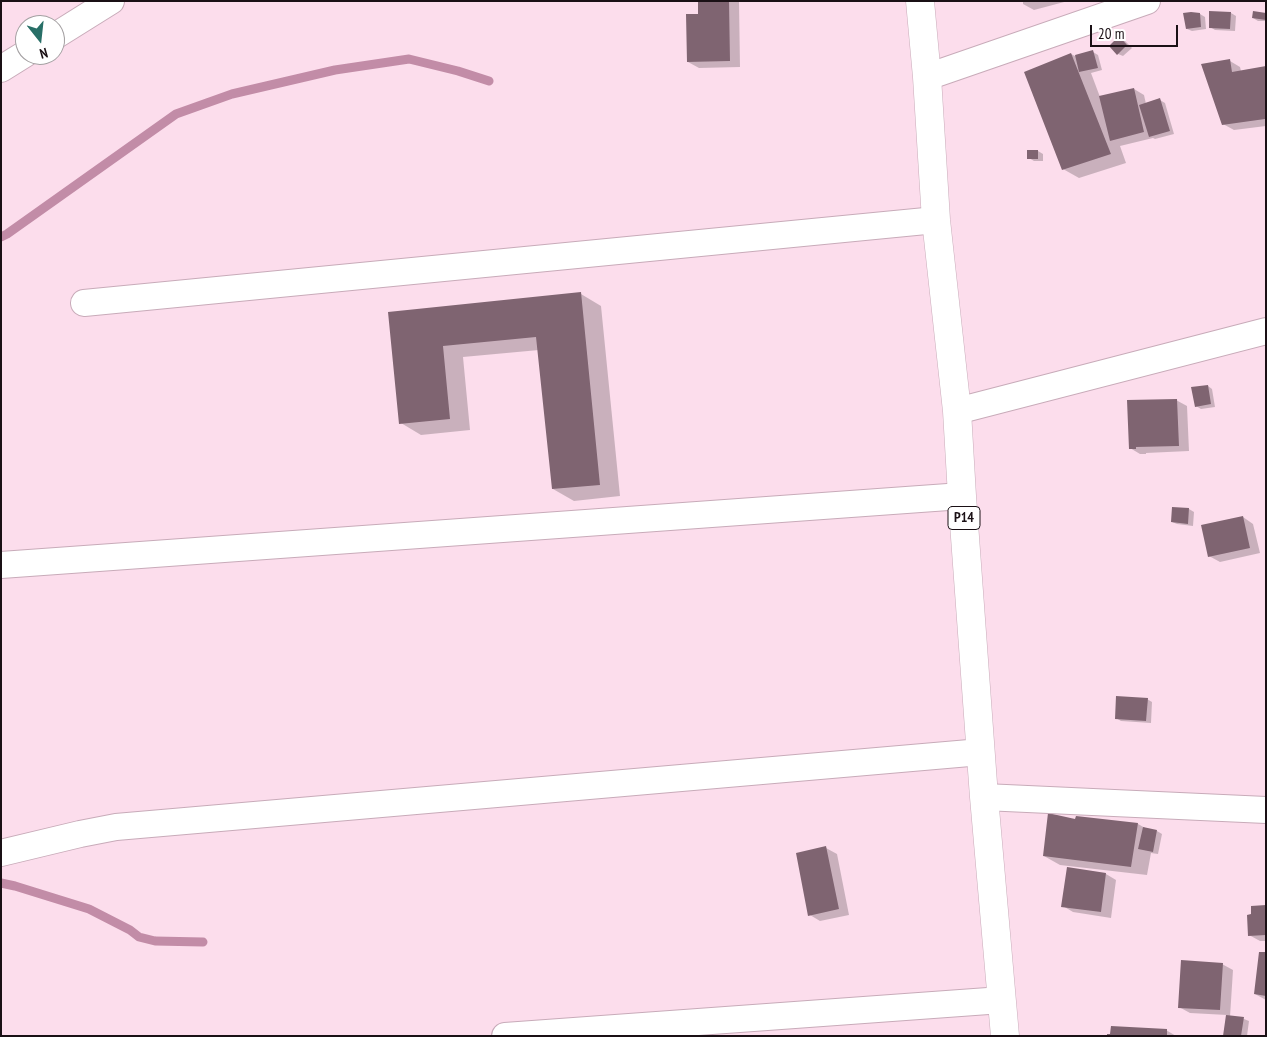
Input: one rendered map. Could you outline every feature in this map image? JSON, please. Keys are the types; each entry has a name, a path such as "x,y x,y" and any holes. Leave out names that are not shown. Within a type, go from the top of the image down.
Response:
{"main road":[{"name":"P14","path":"920,1 936,220 957,411 984,797 1005,1036"}],"street":[{"path":"65,30 111,1"},
{"path":"927,78 1147,1"},
{"path":"1,69 15,60"},
{"path":"84,303 936,220"},
{"path":"957,411 1266,330"},
{"path":"1,565 962,496"},
{"path":"1,853 116,827 981,752"},
{"path":"984,797 1266,810"},
{"path":"505,1036 668,1030 1002,1000"}],"building":[{"path":"698,1 729,1 730,61 687,62 686,14 698,14"},
{"path":"1209,11 1231,12 1230,29 1209,28"},
{"path":"1253,11 1266,13 1266,20 1252,18"},
{"path":"1183,13 1200,13 1201,27 1186,29"},
{"path":"1119,36 1127,45 1117,55 1109,46"},
{"path":"1093,50 1098,68 1079,72 1075,55"},
{"path":"1071,53 1111,154 1062,170 1024,72"},
{"path":"1230,59 1232,72 1266,66 1265,119 1222,125 1201,64"},
{"path":"1134,88 1144,132 1110,141 1099,96"},
{"path":"1160,98 1170,131 1149,137 1139,105"},
{"path":"1027,150 1038,150 1038,159 1027,159"},
{"path":"581,292 600,485 552,489 536,337 443,346 450,419 399,424 388,312"},
{"path":"1208,385 1211,404 1195,407 1191,387"},
{"path":"1177,399 1179,446 1136,447 1136,449 1129,449 1127,400"},
{"path":"1172,507 1189,508 1188,524 1171,522"},
{"path":"1243,516 1250,548 1208,557 1201,525"},
{"path":"1116,696 1148,698 1146,721 1115,719"},
{"path":"1048,813 1075,819 1076,816 1138,823 1131,867 1043,856"},
{"path":"1143,827 1157,830 1153,852 1138,849"},
{"path":"826,846 839,909 808,916 796,853"},
{"path":"1067,867 1106,873 1101,912 1061,907"},
{"path":"1266,905 1266,935 1248,936 1247,915 1251,914 1251,906"},
{"path":"1259,952 1266,952 1266,996 1254,994"},
{"path":"1181,960 1223,963 1220,1010 1178,1008"},
{"path":"1226,1015 1244,1017 1241,1036 1223,1036"},
{"path":"1111,1026 1167,1029 1167,1036 1107,1036 1107,1034 1110,1034"}],"waterway":[{"path":"1,237 176,114 232,94 335,70 409,59 489,81"},
{"path":"1,883 89,909 130,930 139,937 155,941 203,942"}]}
